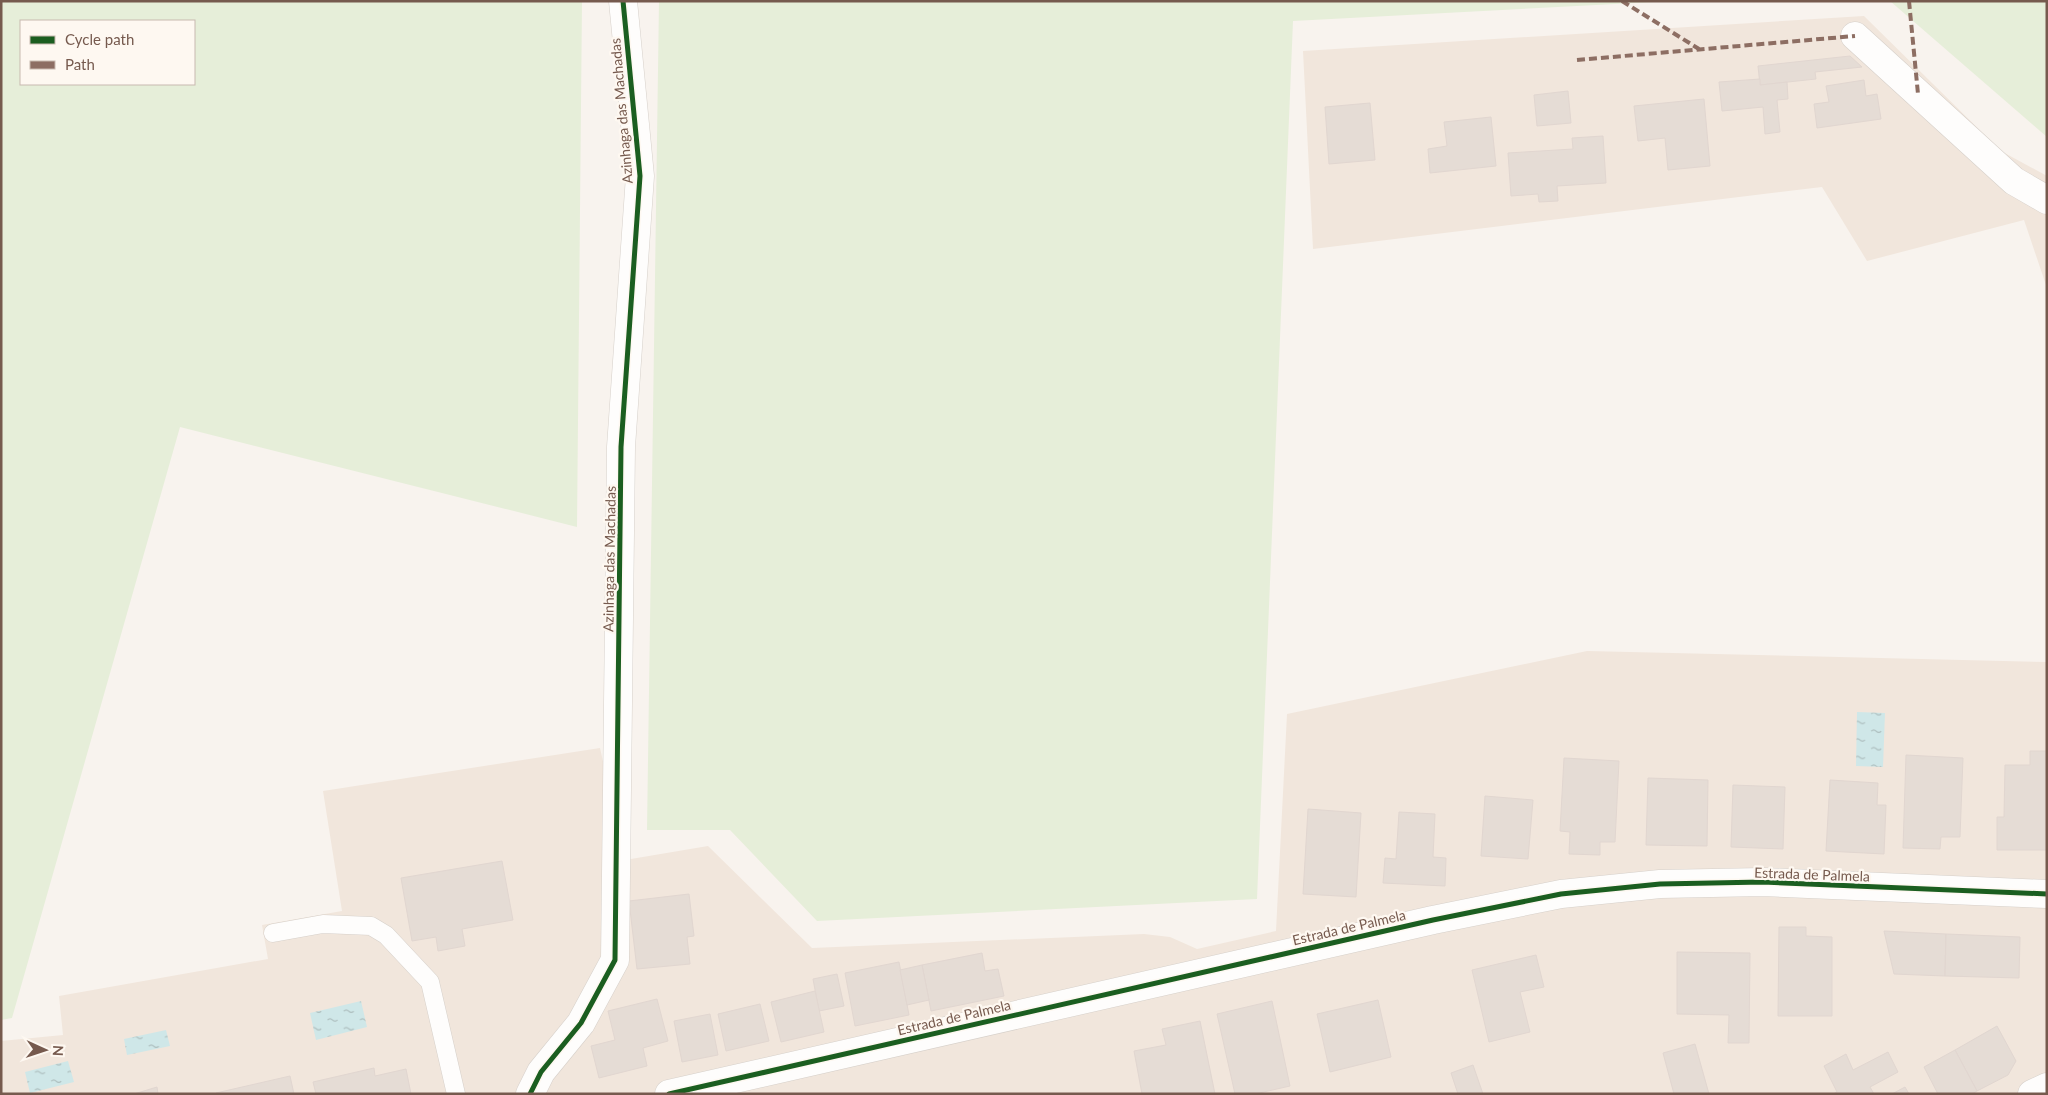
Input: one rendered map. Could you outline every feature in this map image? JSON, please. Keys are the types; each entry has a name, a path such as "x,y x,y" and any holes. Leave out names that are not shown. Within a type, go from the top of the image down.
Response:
{"street":[{"name":"Azinhaga das Machadas","path":"530,1094 541,1072 581,1023 615,960 621,447 640,176 623,1"},
{"path":"1855,36 2014,181 2047,200"},
{"name":"Estrada de Palmela","path":"669,1094 1433,920 1561,894 1660,884 1763,882 2047,894"},
{"path":"2032,1094 2047,1087"}],"lane":[{"path":"273,934 323,924 370,926 386,935 430,982 456,1094"}],"shaded area":[{"path":"1864,16 2001,151 2047,176 2047,288 2024,220 1867,261 1822,187 1313,249 1303,51"},
{"path":"1587,651 2047,662 2047,1094 1,1094 1,1041 63,1035 59,996 268,959 262,925 342,911 323,791 600,748 625,860 708,846 812,948 1144,934 1170,937 1197,949 1276,931 1287,714"}],"green space":[{"path":"1,1 582,1 577,527 180,427 12,1018 1,1020"},
{"path":"659,1 1673,1 1293,21 1257,899 817,921 730,830 647,830"},
{"path":"1890,1 2047,1 2047,137"}],"water":[{"path":"1857,712 1885,713 1883,767 1856,766"},
{"path":"361,1001 367,1027 316,1040 310,1013"},
{"path":"166,1030 170,1046 127,1055 124,1039"},
{"path":"68,1061 74,1082 30,1093 25,1072"}],"building":[{"path":"1850,56 1862,67 1815,72 1816,79 1760,85 1758,66"},
{"path":"1760,79 1760,85 1787,82 1788,99 1777,100 1780,132 1765,134 1763,107 1722,111 1719,82"},
{"path":"1864,80 1866,96 1877,94 1881,119 1817,128 1814,104 1829,102 1826,86"},
{"path":"1568,91 1571,123 1537,126 1534,95"},
{"path":"1704,99 1710,166 1668,170 1665,138 1638,141 1634,106"},
{"path":"1370,103 1375,160 1329,164 1325,107"},
{"path":"1491,117 1496,166 1430,173 1428,149 1447,146 1444,122"},
{"path":"1603,136 1606,183 1557,186 1558,201 1539,202 1538,194 1511,196 1508,153 1573,149 1572,138"},
{"path":"2030,751 2047,751 2047,850 1997,850 1997,817 2004,817 2005,765 2030,765"},
{"path":"1906,755 1963,758 1960,837 1941,837 1940,849 1903,848"},
{"path":"1564,758 1619,761 1615,842 1600,842 1600,855 1569,854 1570,832 1560,831"},
{"path":"1648,778 1708,780 1707,846 1646,845"},
{"path":"1830,780 1878,783 1877,805 1886,805 1884,854 1826,851"},
{"path":"1733,785 1785,787 1783,849 1731,847"},
{"path":"1485,796 1533,800 1528,859 1481,856"},
{"path":"1308,809 1361,813 1356,897 1303,894"},
{"path":"1399,812 1435,814 1433,857 1446,858 1445,886 1383,883 1385,858 1396,859"},
{"path":"502,861 513,920 462,929 465,946 438,951 436,937 412,941 401,878"},
{"path":"689,894 694,936 687,937 690,964 637,969 629,901"},
{"path":"1779,927 1806,927 1806,936 1832,937 1832,1016 1778,1016"},
{"path":"1884,931 1946,934 1945,976 1894,974"},
{"path":"1946,934 2020,937 2019,978 1945,976"},
{"path":"1677,952 1750,953 1749,1043 1728,1043 1729,1015 1677,1014"},
{"path":"982,953 985,971 998,969 1004,996 931,1011 922,965"},
{"path":"1536,955 1544,987 1520,992 1530,1032 1489,1042 1472,970"},
{"path":"899,962 909,1015 855,1026 845,973"},
{"path":"922,965 929,1000 907,1005 900,970"},
{"path":"837,974 844,1006 819,1011 813,979"},
{"path":"815,991 824,1032 781,1042 771,1002"},
{"path":"657,999 668,1041 643,1048 647,1066 599,1078 591,1046 615,1040 608,1011"},
{"path":"1378,1000 1391,1057 1330,1072 1317,1014"},
{"path":"1272,1001 1290,1086 1255,1094 1235,1094 1217,1014"},
{"path":"760,1004 769,1041 726,1051 718,1014"},
{"path":"710,1014 718,1055 682,1062 674,1021"},
{"path":"1200,1021 1215,1094 1142,1094 1134,1051 1166,1045 1162,1029"},
{"path":"1997,1026 2016,1061 2008,1075 1977,1091 1955,1050"},
{"path":"1695,1044 1709,1094 1674,1094 1663,1053"},
{"path":"1955,1050 1977,1091 1972,1094 1938,1094 1924,1067"},
{"path":"1888,1052 1898,1072 1870,1087 1874,1094 1833,1094 1837,1092 1824,1066 1846,1054 1853,1070"},
{"path":"1473,1065 1483,1094 1458,1094 1451,1073"},
{"path":"374,1068 375,1076 406,1069 411,1094 316,1094 313,1082"},
{"path":"290,1076 294,1094 216,1094 216,1093"},
{"path":"157,1087 158,1094 134,1094"},
{"path":"1905,1087 1909,1094 1892,1094"}],"marked path":[{"path":"1622,1 1699,49"},
{"path":"1909,1 1918,94"},
{"path":"1577,60 1855,36"}],"cycle path":[{"path":"530,1094 541,1072 581,1023 615,960 621,447 640,176 623,1"},
{"path":"669,1094 1433,920 1561,894 1660,884 1763,882 2047,894"}]}
